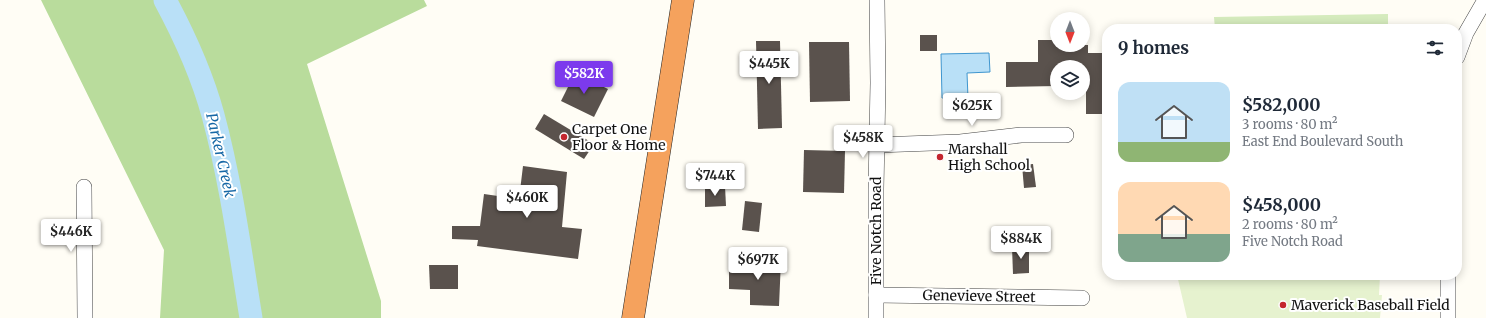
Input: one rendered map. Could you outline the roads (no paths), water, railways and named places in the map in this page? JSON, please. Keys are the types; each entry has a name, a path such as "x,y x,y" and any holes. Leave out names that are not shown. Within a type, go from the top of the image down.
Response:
{"highway":[{"path":"633,318 683,0"}],"street":[{"name":"Five Notch Road","path":"876,318 878,0"},
{"path":"1462,44 1466,33 1485,0"},
{"path":"877,145 960,142 1021,134 1066,134"},
{"path":"84,187 85,318"},
{"path":"1448,280 1448,318"},
{"name":"Genevieve Street","path":"876,295 1082,298"}],"water":[{"path":"989,53 990,72 967,73 968,98 942,98 941,54"}],"waterway":[{"name":"Parker Creek","path":"165,0 192,56 204,85 213,115 230,191 251,318"}],"place":[{"name":"Carpet One Floor & Home","path":"564,137"},
{"name":"Marshall High School","path":"940,157"},
{"name":"Maverick Baseball Field","path":"1283,305"}]}
